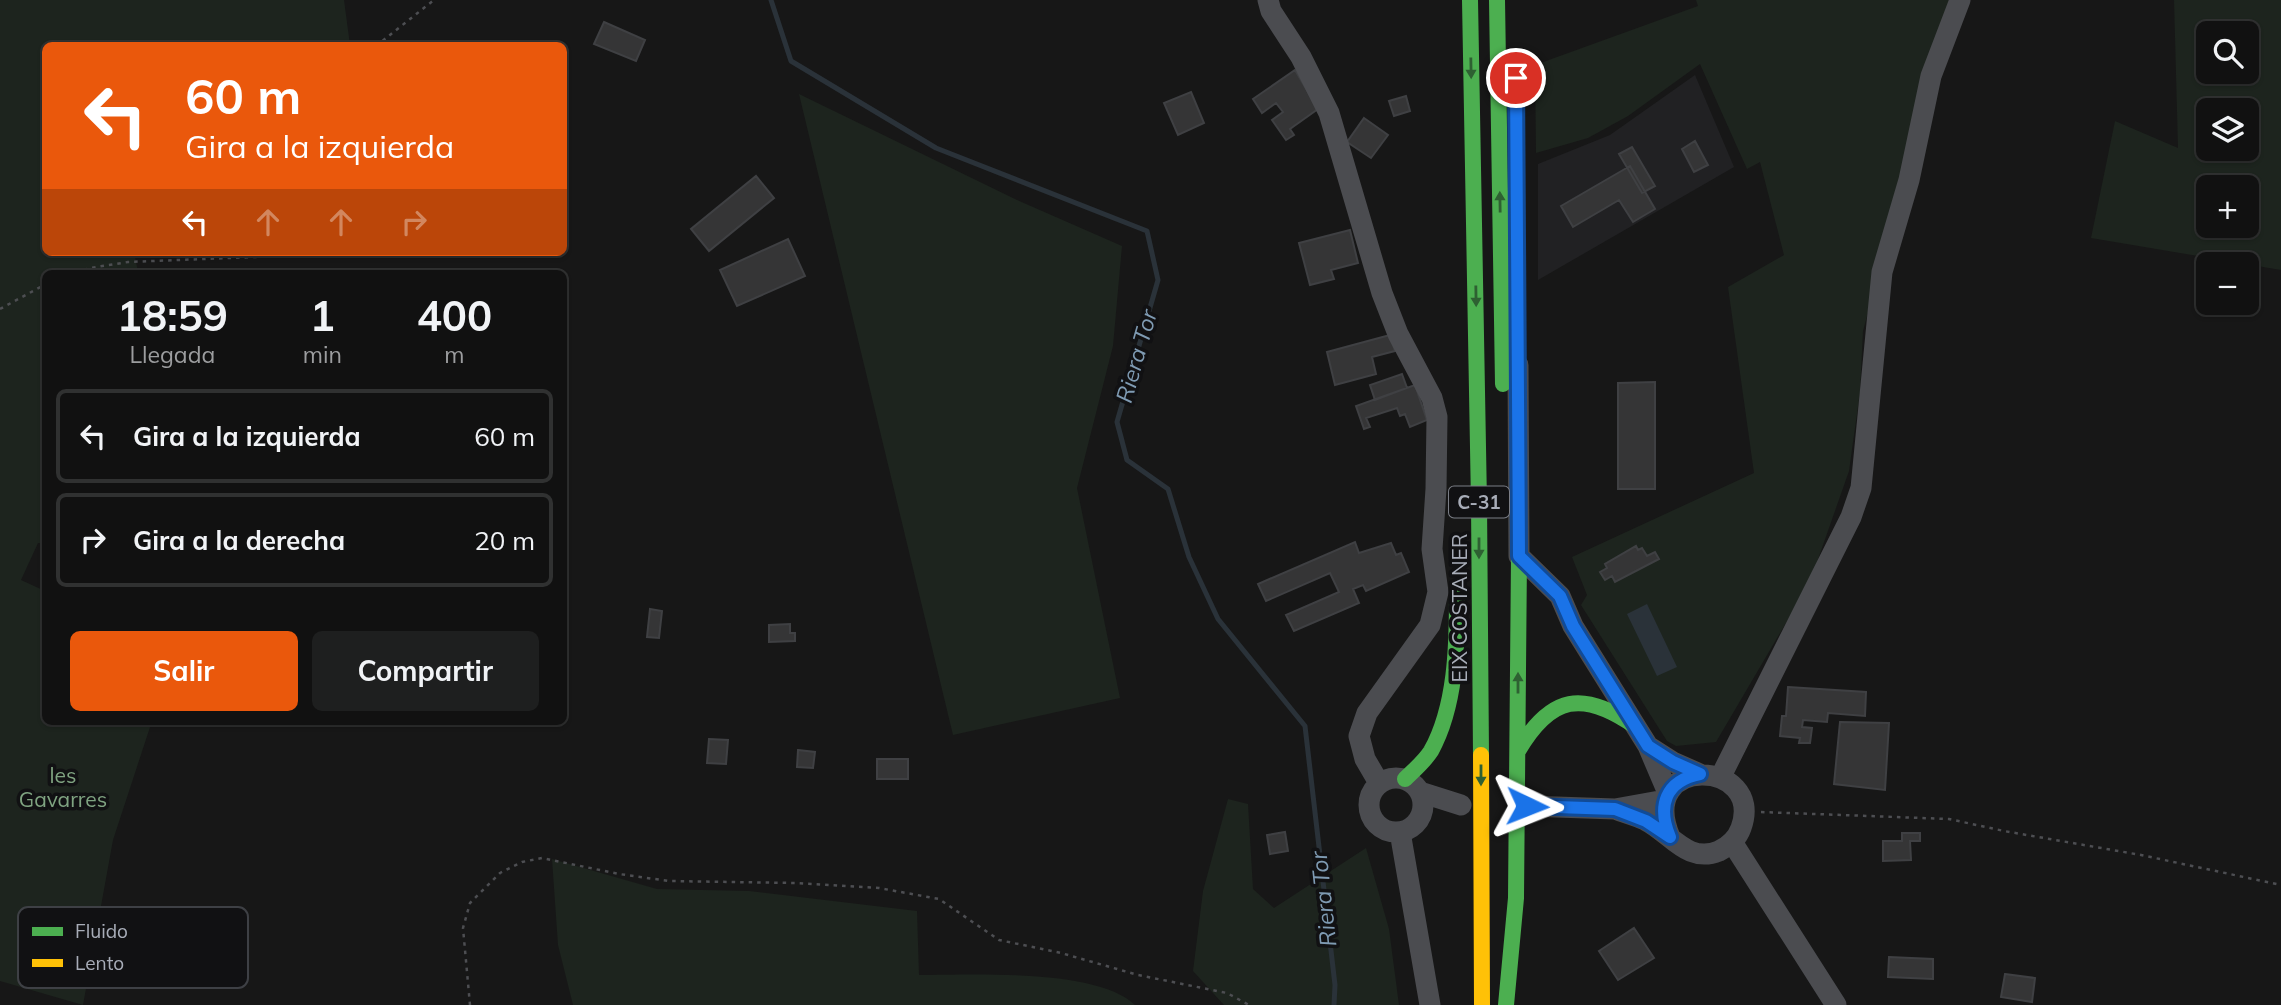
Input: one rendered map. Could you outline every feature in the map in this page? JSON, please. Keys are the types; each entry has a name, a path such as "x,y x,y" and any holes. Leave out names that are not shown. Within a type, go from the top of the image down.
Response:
{"highway":[{"name":"EIX COSTANER","path":"1470,0 1479,503 1482,1005"},
{"name":"C-31","path":"1497,0 1504,499 1505,1005"},
{"path":"1505,1005 1516,898 1519,556"},
{"path":"1412,785 1433,748 1446,709 1453,660 1457,577"},
{"path":"1518,751 1528,731 1541,718 1570,704 1601,706 1635,726"}],"street":[{"path":"1268,0 1271,11 1301,57 1329,113 1347,165 1382,293 1398,334 1432,398 1437,417 1432,549 1438,592 1430,625 1367,713 1359,736 1365,760 1379,783"},
{"path":"1515,0 1519,556 1560,596 1573,626 1648,746 1667,797 1663,821 1670,837"},
{"path":"1710,776 1852,517 1861,488 1882,272 1909,180 1931,76 1960,0"},
{"path":"1615,809 1646,821 1670,837 1679,847 1702,855 1713,853 1732,842 1739,834 1744,811 1737,791 1710,776 1673,762 1648,746"},
{"path":"1527,806 1615,809 1667,797 1682,780 1710,776"},
{"path":"1412,785 1423,808 1414,826 1400,832 1381,828 1371,817 1369,799 1379,783 1395,778 1461,805 1420,818"},
{"path":"1400,832 1430,1005"},
{"path":"1732,842 1836,1005"}],"path":[{"path":"381,42 435,0"},
{"path":"84,270 128,262 281,256"},
{"path":"0,309 42,286"},
{"path":"1744,811 1949,819 2141,855 2281,885"},
{"path":"470,1005 471,989 463,928 471,903 500,873 542,858 669,881 795,883 879,888 939,899 999,940 1061,953 1138,975 1227,993 1250,1005"}],"shaded area":[{"path":"1695,75 1734,167 1538,280 1538,164 1610,135"},
{"path":"1647,604 1677,667 1657,676 1627,614"}],"green space":[{"name":"les Gavarres","path":"0,0 344,0 350,42 42,42 42,256 135,256 138,270 42,270 42,543 38,543 21,580 42,590 42,725 151,725 113,840 101,907 18,907 18,986 0,981"},
{"path":"1696,0 1953,0 1863,331 1860,392 1849,471 1810,582 1716,742 1676,746 1667,741 1581,605 1587,595 1572,557 1754,473 1728,287 1784,255 1760,162 1747,169 1700,64 1628,116 1588,138 1536,153 1535,65 1698,6"},
{"path":"2174,0 2281,0 2281,270 2259,266 2259,252 2196,252 2196,256 2091,238 2115,121 2178,148"},
{"path":"799,94 1017,200 1122,246 1113,346 1077,488 1120,698 953,735"},
{"path":"1228,799 1248,804 1253,889 1274,908 1366,848 1389,929 1399,1005 1224,1005 1193,971 1203,891"},
{"path":"552,859 657,889 749,891 917,911 919,975 1000,975 1064,979 1117,993 1135,1005 573,1005 558,945"},
{"name":"les Gavarres","path":"24,988 86,988 83,1005"}],"building":[{"path":"604,22 645,40 636,61 594,44"},
{"path":"1295,70 1318,109 1290,129 1294,135 1286,140 1272,120 1283,112 1276,103 1262,113 1253,99"},
{"path":"1191,92 1204,123 1178,135 1164,103"},
{"path":"1406,96 1410,111 1394,116 1389,101"},
{"path":"1364,118 1388,135 1371,158 1347,142"},
{"path":"1695,141 1708,165 1694,172 1682,149"},
{"path":"1632,147 1655,186 1642,193 1619,154"},
{"path":"1630,166 1655,209 1633,222 1619,200 1573,227 1561,206"},
{"path":"756,176 774,198 709,251 691,229"},
{"path":"1350,230 1358,263 1331,270 1334,279 1310,285 1299,243"},
{"path":"788,239 805,276 737,306 720,270"},
{"path":"1390,335 1395,351 1372,357 1376,374 1335,385 1327,352"},
{"path":"1402,374 1407,388 1375,400 1370,385"},
{"path":"1655,382 1655,489 1618,489 1618,383"},
{"path":"1415,385 1427,420 1410,427 1405,414 1400,416 1397,408 1366,418 1370,427 1364,429 1356,406"},
{"path":"1355,542 1359,553 1391,543 1396,555 1401,553 1409,572 1366,591 1363,585 1353,589 1359,603 1294,631 1286,615 1339,592 1330,573 1266,601 1258,584"},
{"path":"1636,546 1638,550 1642,548 1647,556 1655,552 1659,559 1615,582 1612,576 1605,580 1600,572 1607,568 1605,564"},
{"path":"650,609 662,611 659,638 647,637"},
{"path":"790,624 790,633 795,633 795,641 769,642 769,625"},
{"path":"1788,687 1866,692 1865,716 1828,713 1827,722 1803,720 1802,727 1812,728 1810,743 1799,743 1800,738 1780,736 1782,716 1786,716"},
{"path":"1840,722 1889,723 1885,790 1834,784"},
{"path":"709,739 728,740 726,764 707,763"},
{"path":"798,750 815,752 813,768 797,767"},
{"path":"877,759 908,759 908,779 877,779"},
{"path":"1285,832 1288,851 1270,854 1267,835"},
{"path":"1902,833 1920,833 1920,841 1910,841 1911,860 1883,861 1883,841 1902,841"},
{"path":"1634,928 1654,958 1618,980 1599,951"},
{"path":"1889,957 1933,959 1933,979 1888,977"},
{"path":"2005,974 2035,978 2032,1002 2001,997"}],"waterway":[{"name":"Riera Tor","path":"771,0 791,61 936,148 1147,231 1158,280 1117,422 1127,460 1168,489 1189,557 1218,619 1305,726 1335,985 1334,1005"}],"traffic: fast":[{"path":"1470,0 1481,755"},
{"path":"1497,0 1503,384"},
{"path":"1506,1005 1516,898 1519,556"},
{"path":"1405,779 1431,751 1446,715 1455,655 1457,596"},
{"path":"1518,751 1543,718 1569,704 1584,703 1599,707 1635,726"}],"traffic: slow":[{"path":"1481,755 1482,1005"}],"route":[{"path":"1516,78 1519,556 1560,596 1573,626 1648,746 1673,762 1700,774 1682,780 1668,793 1663,821 1670,837 1646,821 1615,809 1527,806"}]}
